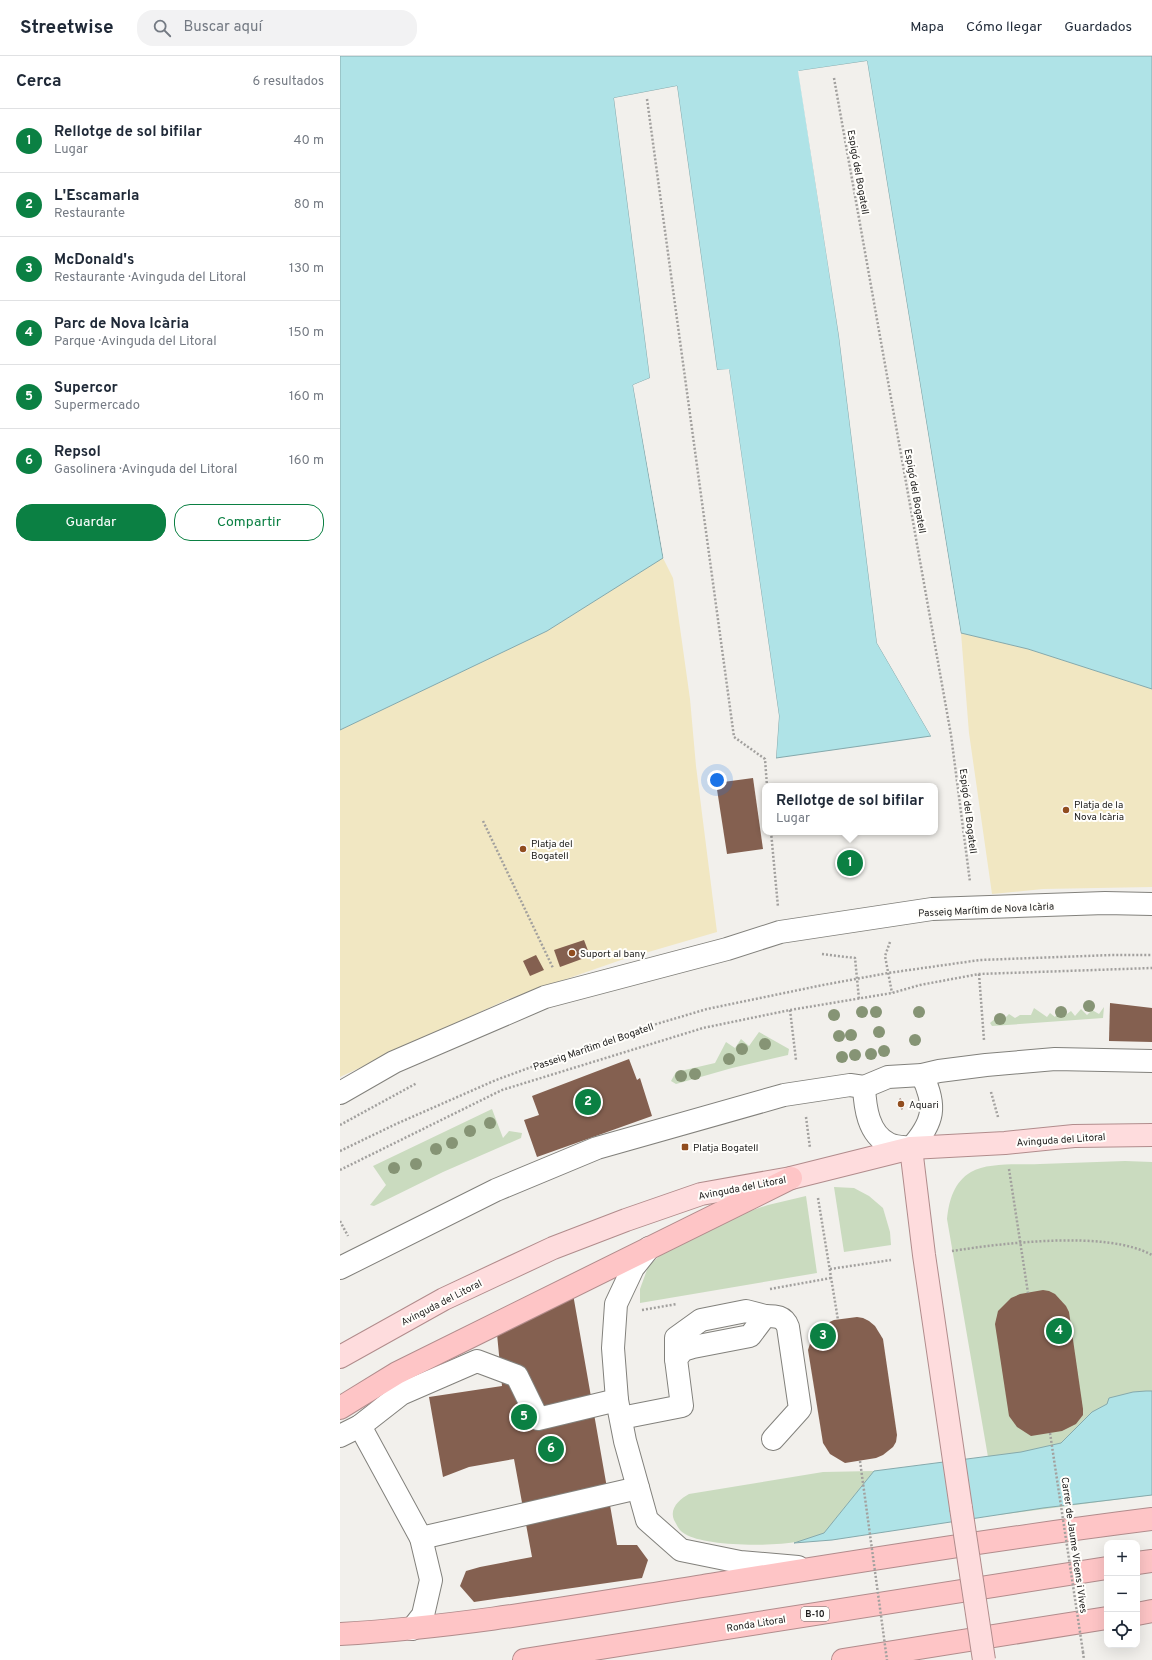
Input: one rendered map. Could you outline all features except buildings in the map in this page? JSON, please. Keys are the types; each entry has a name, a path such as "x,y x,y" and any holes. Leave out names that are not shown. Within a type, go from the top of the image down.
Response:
{"highway":[{"path":"340,1408 397,1373 791,1178"},
{"path":"340,1634 412,1629 528,1614 1022,1536 1152,1519"},
{"path":"1140,1563 1152,1561"},
{"name":"Ronda Litoral","path":"524,1660 1104,1568"},
{"path":"1140,1613 1152,1611"},
{"path":"843,1660 1104,1618"}],"main road":[{"name":"Avinguda del Litoral","path":"340,1357 444,1299 553,1248 626,1220 701,1194 791,1178 911,1148 1005,1143 1074,1136 1152,1135"},
{"path":"911,1148 948,1422 984,1660"}],"street":[{"name":"Passeig Marítim de Nova Icària","path":"564,992 727,949 780,932 932,909 1105,903 1152,904"},
{"path":"340,1093 394,1062 545,997 564,992"},
{"path":"340,1268 496,1190 598,1148 784,1094 850,1085 864,1087 888,1077 922,1075 970,1067 1056,1059 1152,1061"},
{"path":"864,1087 865,1105 873,1131 889,1144 911,1148 923,1134 930,1119 931,1106 929,1090 922,1075"},
{"path":"649,1248 633,1268 616,1304 613,1348 619,1409 629,1456 647,1520 681,1550 740,1562 813,1568"},
{"path":"340,1436 360,1426 401,1394 477,1361 517,1376 538,1419 619,1409 682,1406 676,1359 683,1350 750,1336 765,1316 782,1317 786,1321 800,1409 773,1439"},
{"path":"360,1426 421,1538 431,1580 423,1615 412,1629"},
{"path":"421,1538 638,1488"}],"path":[{"name":"Espigó del Bogatell","path":"834,78 951,735 972,908"},
{"path":"647,99 734,737 765,759 767,783"},
{"path":"483,821 564,992"},
{"path":"771,835 780,932"},
{"path":"858,980 980,960 1152,955"},
{"path":"885,956 892,993"},
{"path":"855,958 859,999"},
{"path":"340,1170 502,1090 703,1028 790,1010 892,993 920,984 979,974 1152,968"},
{"path":"979,974 985,1045"},
{"name":"Passeig Marítim del Bogatell","path":"340,1151 396,1124 496,1080 616,1036 707,1009 823,985 858,980"},
{"path":"790,1010 796,1060"},
{"path":"991,1092 999,1120"},
{"path":"805,1111 811,1152"},
{"path":"1009,1165 1028,1293"},
{"path":"818,1197 838,1320"},
{"path":"340,1221 349,1238"},
{"path":"952,1251 1021,1243 1080,1241 1111,1242 1140,1248 1152,1255"},
{"path":"830,1269 891,1260"},
{"name":"Carrer de Jaume Vicens i Vives","path":"1050,1433 1084,1660"},
{"path":"860,1461 887,1660"}],"green space":[{"path":"1104,1007 1103,1018 992,1026 990,1023 999,1015 1004,1019 1009,1014 1015,1018 1020,1015 1031,1015 1034,1008 1047,1017 1050,1013 1055,1017 1059,1011 1064,1016 1071,1011 1075,1016 1081,1009 1087,1015 1092,1010 1099,1014"},
{"path":"759,1032 789,1049 788,1055 732,1068 676,1084 671,1081 676,1072 715,1063 726,1042 735,1048 741,1039 749,1046"},
{"path":"492,1109 503,1138 509,1131 522,1133 521,1138 443,1172 374,1206 370,1205 386,1185 373,1166"},
{"path":"1125,1161 1152,1162 1152,1495 998,1515 947,1219 953,1192 960,1181 971,1172 995,1165"},
{"path":"834,1187 854,1188 869,1196 883,1208 890,1232 891,1245 844,1252"},
{"path":"806,1196 817,1273 640,1303 640,1289 648,1267 669,1246 718,1222 768,1205"},
{"path":"874,1471 824,1533 813,1538 797,1542 755,1545 713,1542 696,1539 685,1534 678,1528 673,1516 676,1504 689,1494 823,1472"}],"sand":[{"name":"Platja del Bogatell","path":"663,558 673,578 690,699 696,766 717,932 621,960 506,1000 340,1077 340,730 547,631"},
{"name":"Platja de la Nova Icària","path":"961,633 1028,649 1152,689 1152,887 1043,889 992,894 969,733"}],"water":[{"path":"340,56 1152,56 1152,689 1028,649 961,633 867,61 799,71 839,336 877,643 931,736 776,758 779,716 729,370 717,370 677,86 614,98 650,378 633,385 663,558 547,631 340,730"},
{"path":"1152,1391 1152,1495 1043,1508 832,1540 794,1543 824,1533 874,1471 1021,1452 1061,1443 1092,1412 1107,1404 1109,1398 1133,1392"}],"pier":[{"path":"867,61 961,635 959,634 865,64 801,72 841,335 879,643 933,736 931,736 877,643 839,336 798,71"},
{"path":"677,86 717,370 729,369 779,716 776,758 774,759 777,716 728,372 715,371 676,88 616,100 652,378 635,386 665,558 664,560 633,385 650,378 614,98"}],"place":[{"name":"Platja de la Nova Icària","path":"1066,810"},
{"name":"Platja del Bogatell","path":"523,849"},
{"name":"Rellotge de sol bifilar","path":"850,863"},
{"name":"Suport al bany","path":"572,953"},
{"name":"L'Escamarla","path":"588,1102"},
{"name":"Aquari","path":"901,1104"},
{"name":"Platja Bogatell","path":"685,1147"},
{"name":"Parc de Nova Icària","path":"1059,1331"},
{"name":"McDonald's","path":"823,1336"},
{"name":"Supercor","path":"524,1417"},
{"name":"Repsol","path":"551,1449"}]}
